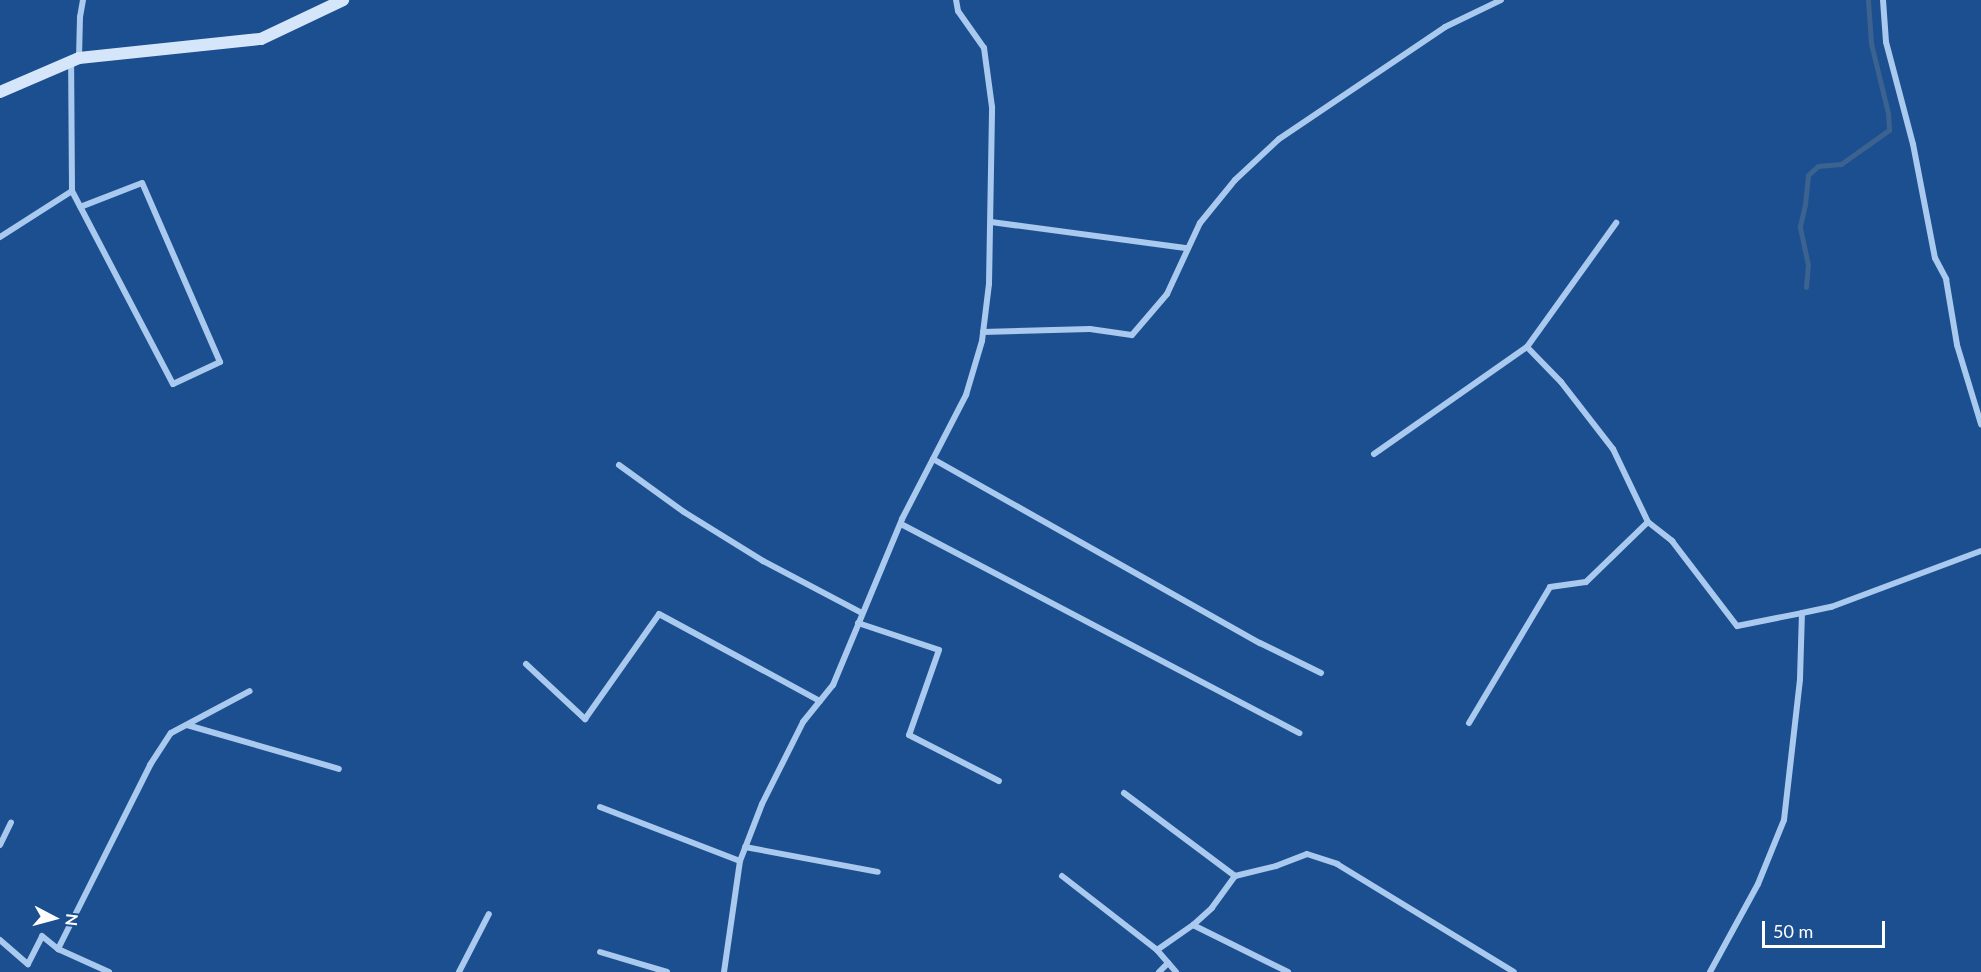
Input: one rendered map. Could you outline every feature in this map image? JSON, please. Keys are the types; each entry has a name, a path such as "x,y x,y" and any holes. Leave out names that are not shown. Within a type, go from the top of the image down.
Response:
{"street":[{"path":"80,207 142,183 220,362 173,384 80,207 72,191 75,61 83,0"},
{"path":"0,92 75,61 261,39 343,0"},
{"path":"724,972 740,861 762,804 803,722 833,685 900,524 966,395 983,332 989,284 992,108 984,48 958,11 956,0"},
{"path":"983,332 1067,328 1132,335 1167,294 1200,223 1235,180 1279,139 1445,27 1501,0"},
{"path":"1883,0 1886,42 1913,144 1935,258 1946,279 1957,345 1981,424"},
{"path":"0,237 72,191"},
{"path":"990,222 1187,248"},
{"path":"1374,454 1527,347 1616,223"},
{"path":"1527,347 1561,382 1614,449 1648,522 1672,541 1737,626 1831,608 1981,551"},
{"path":"933,459 1239,631 1321,673"},
{"path":"619,465 684,512 763,561 862,613"},
{"path":"1469,723 1550,587 1586,582 1648,522"},
{"path":"900,524 1299,733"},
{"path":"1710,972 1758,884 1784,820 1800,679 1802,613"},
{"path":"526,664 585,719 659,614 820,701"},
{"path":"858,623 939,650 909,735 999,781"},
{"path":"58,949 150,765 171,733 250,691"},
{"path":"186,725 339,769"},
{"path":"1124,793 1235,876"},
{"path":"600,807 740,861"},
{"path":"0,845 10,822"},
{"path":"745,847 878,872"},
{"path":"1157,950 1193,925 1212,908 1235,876 1276,866 1307,854 1337,864 1514,972"},
{"path":"1062,876 1157,950 1176,972"},
{"path":"459,972 489,914"},
{"path":"1193,925 1288,972"},
{"path":"0,940 28,964 42,936 58,949 97,970 109,972"},
{"path":"600,952 667,972"},
{"path":"1159,972 1168,963"}],"waterway":[{"path":"1806,287 1808,265 1800,226 1808,175 1818,166 1841,164 1889,130 1888,113 1871,43 1868,0"}]}
